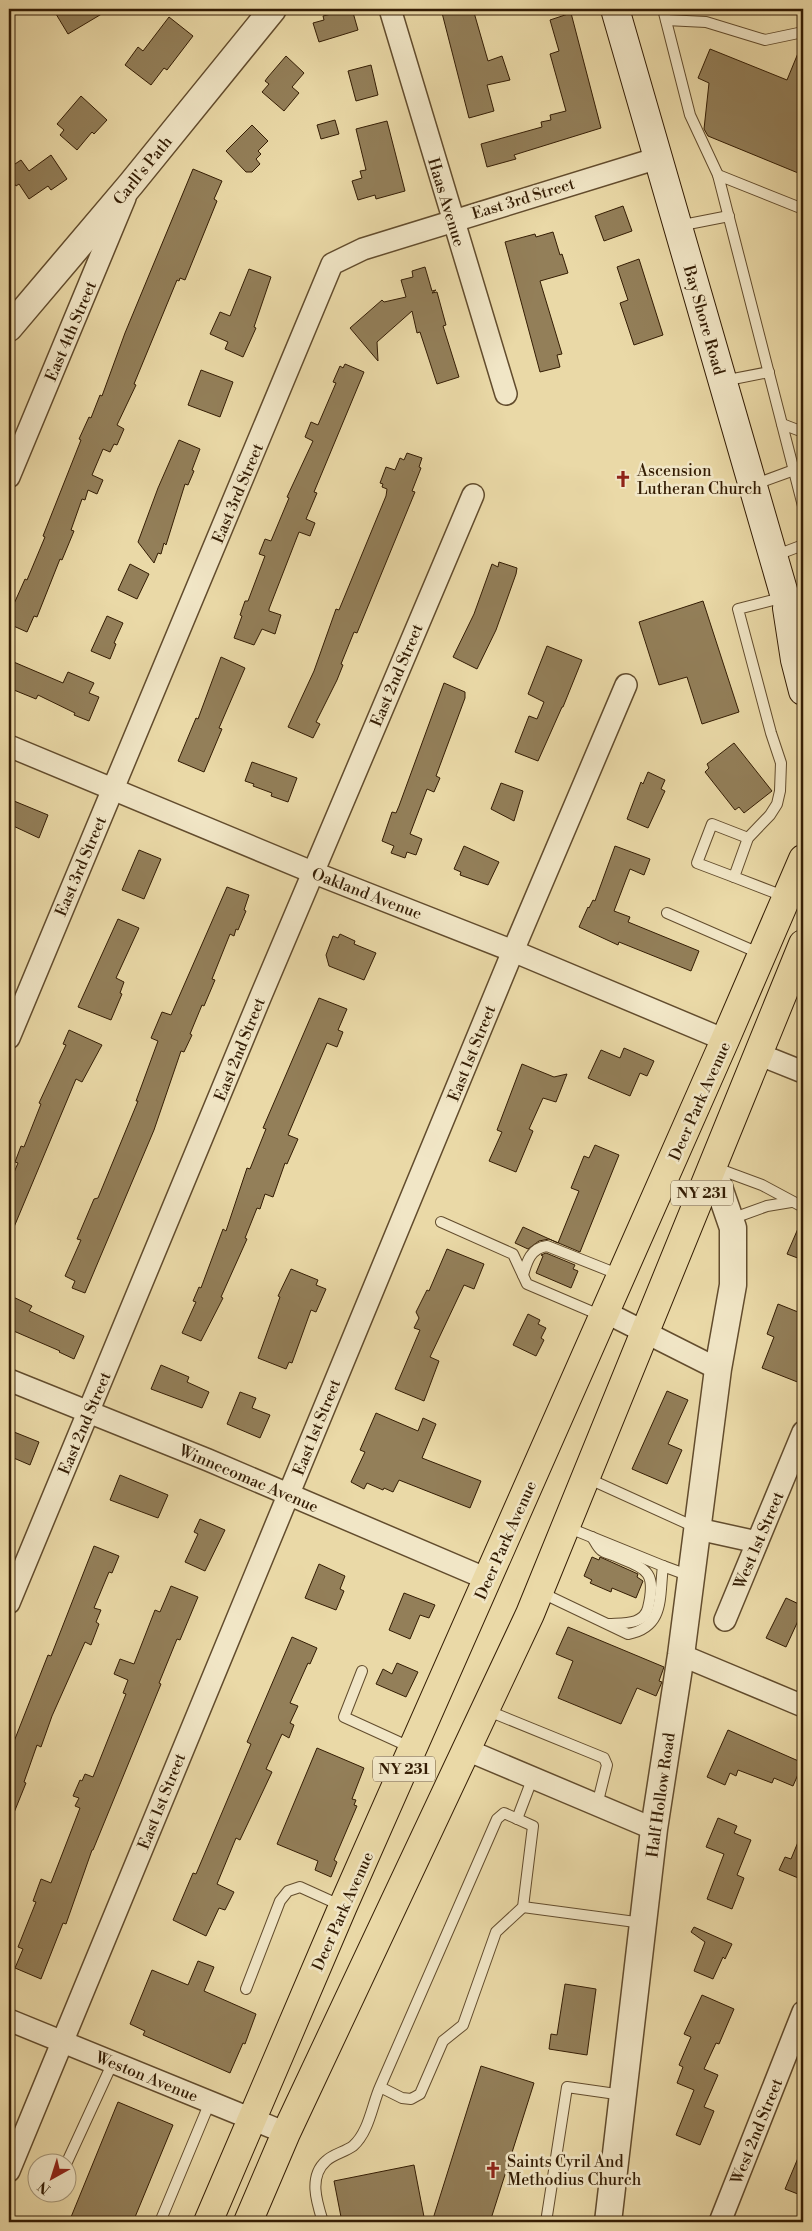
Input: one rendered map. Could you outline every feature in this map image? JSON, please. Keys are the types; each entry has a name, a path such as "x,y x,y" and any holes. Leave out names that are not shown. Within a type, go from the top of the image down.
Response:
{"main road":[{"name":"Bay Shore Road","path":"615,9 785,597 803,628"},
{"path":"785,597 795,660 803,691"},
{"name":"Deer Park Avenue","path":"208,2222 343,1906 622,1275 803,859"},
{"name":"NY 231","path":"248,2222 286,2133 486,1710 539,1591 758,1054 791,985 803,944"}],"street":[{"name":"Carll's Path","path":"9,328 131,184 273,9"},
{"name":"Haas Avenue","path":"390,9 506,394"},
{"name":"East 3rd Street","path":"9,1038 332,264 363,248 658,158"},
{"name":"East 4th Street","path":"9,477 131,184"},
{"name":"East 2nd Street","path":"9,1603 312,872 473,495"},
{"name":"East 1st Street","path":"9,2171 513,951 626,685"},
{"name":"Oakland Avenue","path":"9,746 312,872 513,951 725,1040"},
{"path":"758,1054 803,1072"},
{"name":"Half Hollow Road","path":"608,2222 654,1829 692,1577 718,1369 733,1285 733,1228 712,1167"},
{"path":"604,1314 646,1332 718,1369"},
{"name":"Winnecomac Avenue","path":"9,1380 88,1414 208,1460 487,1579"},
{"name":"West 1st Street","path":"725,1620 803,1432"},
{"path":"698,1528 757,1542"},
{"path":"681,1655 803,1706"},
{"path":"467,1750 654,1829"},
{"name":"West 2nd Street","path":"720,2222 803,2012"},
{"name":"Weston Avenue","path":"9,2020 286,2133"}],"lane":[{"path":"663,9 690,115 718,175 794,470 801,489 803,506"},
{"path":"666,20 706,22 764,40 803,32"},
{"path":"718,175 803,210"},
{"path":"678,226 729,216"},
{"path":"723,381 769,372"},
{"path":"782,424 803,432"},
{"path":"753,485 794,470"},
{"path":"774,556 803,544"},
{"path":"734,877 748,838 770,815 777,804 780,791 781,763 771,733 738,609 785,597"},
{"path":"748,838 712,824 698,863 787,897"},
{"path":"667,913 762,954"},
{"path":"712,1167 762,1185 803,1207"},
{"path":"730,1219 767,1206 791,1202"},
{"path":"441,1222 513,1254 527,1284 604,1314"},
{"path":"523,1275 527,1262 533,1252 540,1247 547,1246 622,1275"},
{"path":"586,1478 698,1528"},
{"path":"566,1526 692,1577"},
{"path":"592,1537 600,1550 646,1570 651,1578 649,1603 647,1611 642,1617 632,1622 605,1624"},
{"path":"539,1591 628,1634 641,1632 649,1626 657,1615 663,1566"},
{"path":"362,1671 344,1717 413,1748"},
{"path":"486,1710 604,1758 607,1765 597,1805"},
{"path":"517,1819 533,1778"},
{"path":"323,2222 316,2198 316,2178 326,2161 353,2146 365,2130 380,2087 497,1819 504,1813 533,1826 523,1907 496,1932 463,2025 443,2041 420,2094 411,2099 402,2098 380,2087"},
{"path":"246,1989 280,1901 288,1891 300,1887 343,1906"},
{"path":"523,1907 643,1924"},
{"path":"71,2154 112,2062"},
{"path":"546,2222 567,2087 624,2095"},
{"path":"160,2222 210,2102"}],"building":[{"path":"66,9 110,9 68,34 56,14"},
{"path":"352,9 358,30 319,42 313,23 324,20 323,16"},
{"path":"441,9 473,9 488,61 502,56 510,80 487,85 494,111 469,118"},
{"path":"571,13 601,128 514,155 516,159 487,167 481,144 542,127 541,122 551,120 550,115 566,111 550,54 559,51 550,20"},
{"path":"169,17 193,36 167,70 164,68 151,85 125,65 138,47 143,51"},
{"path":"803,41 803,175 708,136 704,129 709,83 698,78 710,49 787,80"},
{"path":"286,56 304,73 292,87 299,93 284,111 262,92 269,84 265,81"},
{"path":"371,65 378,95 356,101 348,71"},
{"path":"81,96 107,120 94,134 92,132 77,150 60,135 64,130 57,124"},
{"path":"335,120 339,134 321,139 317,125"},
{"path":"387,121 405,191 376,199 375,195 358,200 352,181 362,178 360,171 366,170 356,129"},
{"path":"252,125 268,141 258,151 261,154 256,159 260,164 252,172 246,172 226,151"},
{"path":"51,155 67,179 51,190 48,186 29,199 19,184 16,186 9,176 9,168 21,160 29,171"},
{"path":"193,169 222,181 214,199 217,201 185,280 180,278 179,281 177,280 134,384 136,385 117,425 124,429 117,445 114,444 110,452 103,449 92,475 103,480 97,494 88,490 85,500 82,499 71,530 74,531 62,560 60,559 37,617 34,616 27,632 9,624 9,615 25,579 27,580 45,537 43,536 81,440 79,439 89,417 91,418 100,395 102,396 125,333"},
{"path":"623,206 632,231 604,241 595,216"},
{"path":"553,232 568,273 540,281 562,354 557,355 560,367 540,372 505,242 535,234 536,237"},
{"path":"639,259 663,335 634,345 620,303 628,300 617,267"},
{"path":"425,267 432,291 436,290 432,293 437,292 446,325 443,326 459,377 437,384 420,332 417,333 412,311 377,342 378,361 350,328 382,300 384,302 406,297 401,280 413,277 412,271"},
{"path":"249,269 271,277 254,327 256,328 243,357 225,349 228,342 210,334 220,312 230,316"},
{"path":"345,364 364,372 314,492 317,493 306,519 315,523 310,536 299,532 269,609 269,611 281,615 275,634 262,629 254,645 234,638 245,601 248,601 265,556 259,554 265,539 271,541 289,498 287,497 313,441 305,437 311,422 318,425 336,383 333,382 340,366 343,368"},
{"path":"201,370 233,382 220,417 188,405"},
{"path":"179,440 200,449 188,485 185,484 166,545 164,543 161,554 158,553 154,563 138,542 158,488"},
{"path":"407,453 422,458 419,467 421,468 412,491 415,492 357,633 354,632 341,664 343,665 337,680 316,722 320,724 313,738 288,727 314,671 336,609 339,610 386,496 387,489 382,487 383,484 380,483 386,467 395,470 400,458 404,460"},
{"path":"499,562 517,568 516,574 496,630 477,669 453,657 474,614 492,564 498,567"},
{"path":"130,564 149,574 137,599 118,590"},
{"path":"703,601 739,712 702,724 687,677 659,685 639,622"},
{"path":"107,616 123,623 114,643 116,644 110,659 91,651"},
{"path":"547,646 582,660 538,761 515,752 529,716 537,719 544,702 528,694"},
{"path":"221,657 245,668 219,728 222,729 204,772 178,761 196,718 198,719"},
{"path":"9,660 63,683 68,672 94,683 89,693 99,697 89,721 38,695 36,699 9,688"},
{"path":"444,683 465,692 465,698 436,776 440,778 434,792 427,789 410,834 422,839 416,855 407,852 405,858 391,853 394,846 382,841 392,812 396,813 399,806"},
{"path":"734,743 772,791 744,813 739,807 735,810 705,772 709,768 707,764"},
{"path":"252,762 297,778 288,802 271,796 272,793 245,781"},
{"path":"648,772 665,780 661,789 665,791 648,828 627,819 641,782 643,784"},
{"path":"501,783 523,791 514,821 491,809"},
{"path":"14,801 48,815 39,838 9,824 9,815"},
{"path":"464,846 499,862 488,885 460,875 461,872 454,869"},
{"path":"615,846 650,859 644,875 630,869 614,911 630,917 628,922 699,951 691,971 619,942 618,945 579,927 588,907 593,900 595,901"},
{"path":"139,850 161,859 144,899 122,890"},
{"path":"227,887 249,895 244,910 246,911 234,936 230,934 212,979 215,980 204,1006 202,1005 184,1052 181,1051 154,1130 85,1293 72,1288 75,1281 65,1276 81,1240 77,1239 94,1199 98,1198 138,1101 136,1101 158,1041 151,1038 162,1012 171,1015"},
{"path":"118,919 139,928 116,978 124,982 120,993 122,994 111,1020 78,1007"},
{"path":"340,934 355,941 354,944 376,953 364,980 329,966 326,955 333,936 338,938"},
{"path":"319,998 347,1009 338,1030 343,1032 337,1047 327,1043 288,1135 298,1139 287,1164 285,1163 273,1197 265,1194 260,1209 257,1208 245,1238 247,1239 221,1297 223,1298 201,1341 182,1333 196,1302 193,1301 199,1287 201,1288 223,1229 226,1231 247,1168 250,1169 266,1129 263,1128"},
{"path":"69,1030 102,1045 82,1082 76,1079 9,1239 9,1184 18,1163 15,1162 21,1146 24,1147 41,1104 39,1103 66,1045 63,1044"},
{"path":"624,1048 654,1061 647,1076 640,1073 630,1096 588,1078 601,1050 620,1058"},
{"path":"522,1064 554,1077 567,1074 556,1102 543,1098 529,1129 533,1131 516,1172 489,1161 502,1132 497,1130"},
{"path":"595,1145 619,1155 580,1252 558,1243 579,1191 571,1188 584,1156 589,1158"},
{"path":"803,1217 803,1260 787,1254"},
{"path":"523,1227 552,1240 539,1241 528,1249 515,1243"},
{"path":"447,1249 484,1264 474,1289 464,1285 430,1357 439,1361 424,1401 395,1389 420,1330 414,1328 419,1318 416,1312 427,1290 429,1291"},
{"path":"546,1253 575,1265 573,1269 578,1271 571,1288 536,1273 543,1256 541,1255"},
{"path":"291,1269 318,1280 316,1285 326,1289 316,1312 311,1310 292,1363 289,1362 286,1369 258,1358 280,1297 278,1296"},
{"path":"9,1295 32,1306 29,1311 84,1336 74,1359 9,1329"},
{"path":"778,1304 803,1314 803,1374 800,1383 762,1368 774,1337 767,1334"},
{"path":"528,1314 540,1320 538,1324 546,1328 541,1338 544,1340 536,1356 513,1345"},
{"path":"161,1365 189,1377 187,1382 209,1392 202,1408 151,1389"},
{"path":"667,1391 688,1400 668,1444 682,1450 667,1484 632,1469"},
{"path":"240,1392 256,1398 252,1408 270,1415 260,1438 227,1424"},
{"path":"376,1413 418,1431 423,1418 436,1424 422,1458 481,1481 470,1508 399,1480 393,1492 367,1483 364,1489 351,1482 365,1452 360,1450"},
{"path":"9,1430 39,1442 30,1465 9,1456"},
{"path":"120,1475 168,1495 158,1518 110,1500"},
{"path":"200,1519 225,1530 205,1571 185,1562 198,1534 194,1532"},
{"path":"94,1546 119,1556 112,1573 109,1572 94,1608 101,1610 96,1622 99,1624 91,1645 85,1642 52,1716 41,1747 37,1745 24,1782 26,1783 9,1825 9,1759 11,1749 48,1655 51,1656"},
{"path":"592,1557 599,1560 600,1557 638,1574 637,1577 643,1581 636,1598 612,1588 611,1592 590,1583 592,1580 584,1576"},
{"path":"319,1564 345,1576 340,1589 344,1591 336,1610 305,1598"},
{"path":"171,1586 198,1597 180,1640 177,1639 159,1683 161,1684 92,1850 66,1924 63,1923 41,1979 15,1968 23,1949 18,1947 36,1902 33,1901 41,1879 51,1883 80,1808 75,1806 79,1798 73,1796 80,1780 82,1781 85,1774 93,1777 126,1694 123,1693 128,1680 114,1674 120,1659 134,1664 155,1610 160,1612"},
{"path":"404,1593 435,1605 429,1618 420,1615 410,1639 389,1630"},
{"path":"786,1598 803,1606 803,1610 786,1647 766,1638"},
{"path":"568,1627 664,1667 659,1681 662,1682 656,1696 637,1688 621,1724 558,1698 573,1661 556,1654"},
{"path":"292,1637 317,1648 290,1703 298,1706 290,1723 294,1725 289,1738 282,1734 266,1769 272,1772 240,1840 236,1838 217,1884 234,1892 225,1910 219,1908 206,1936 173,1920 193,1873 196,1874 251,1744 247,1742"},
{"path":"397,1663 418,1672 406,1697 376,1684 383,1669 392,1674"},
{"path":"728,1730 803,1763 793,1786 774,1778 772,1783 738,1770 736,1776 730,1773 725,1785 707,1777"},
{"path":"317,1748 364,1768 352,1799 356,1800 354,1805 357,1806 334,1860 337,1862 331,1877 315,1870 318,1861 277,1844"},
{"path":"718,1818 737,1826 734,1833 751,1840 737,1875 744,1878 732,1909 707,1899 724,1854 706,1847"},
{"path":"803,1830 803,1880 779,1870 785,1857 791,1859"},
{"path":"694,1927 732,1944 725,1959 723,1957 713,1979 694,1971 705,1942 691,1932"},
{"path":"198,1961 214,1967 204,1991 256,2014 245,2044 243,2043 230,2073 143,2035 145,2031 130,2024 152,1970 188,1985"},
{"path":"565,1984 596,1989 587,2055 549,2049 551,2034 557,2035"},
{"path":"702,1995 734,2009 719,2044 716,2043 704,2069 718,2075 704,2107 714,2111 700,2145 676,2135 694,2090 677,2083 683,2067 679,2065 691,2037 684,2034"},
{"path":"481,2066 534,2083 490,2222 432,2222"},
{"path":"118,2102 173,2125 133,2222 69,2222 78,2204"},
{"path":"803,2146 803,2196 785,2189"},
{"path":"414,2165 425,2222 342,2222 334,2181"}],"place":[{"name":"Ascension Lutheran Church","path":"623,479"},
{"name":"Saints Cyril And Methodius Church","path":"493,2170"}]}
